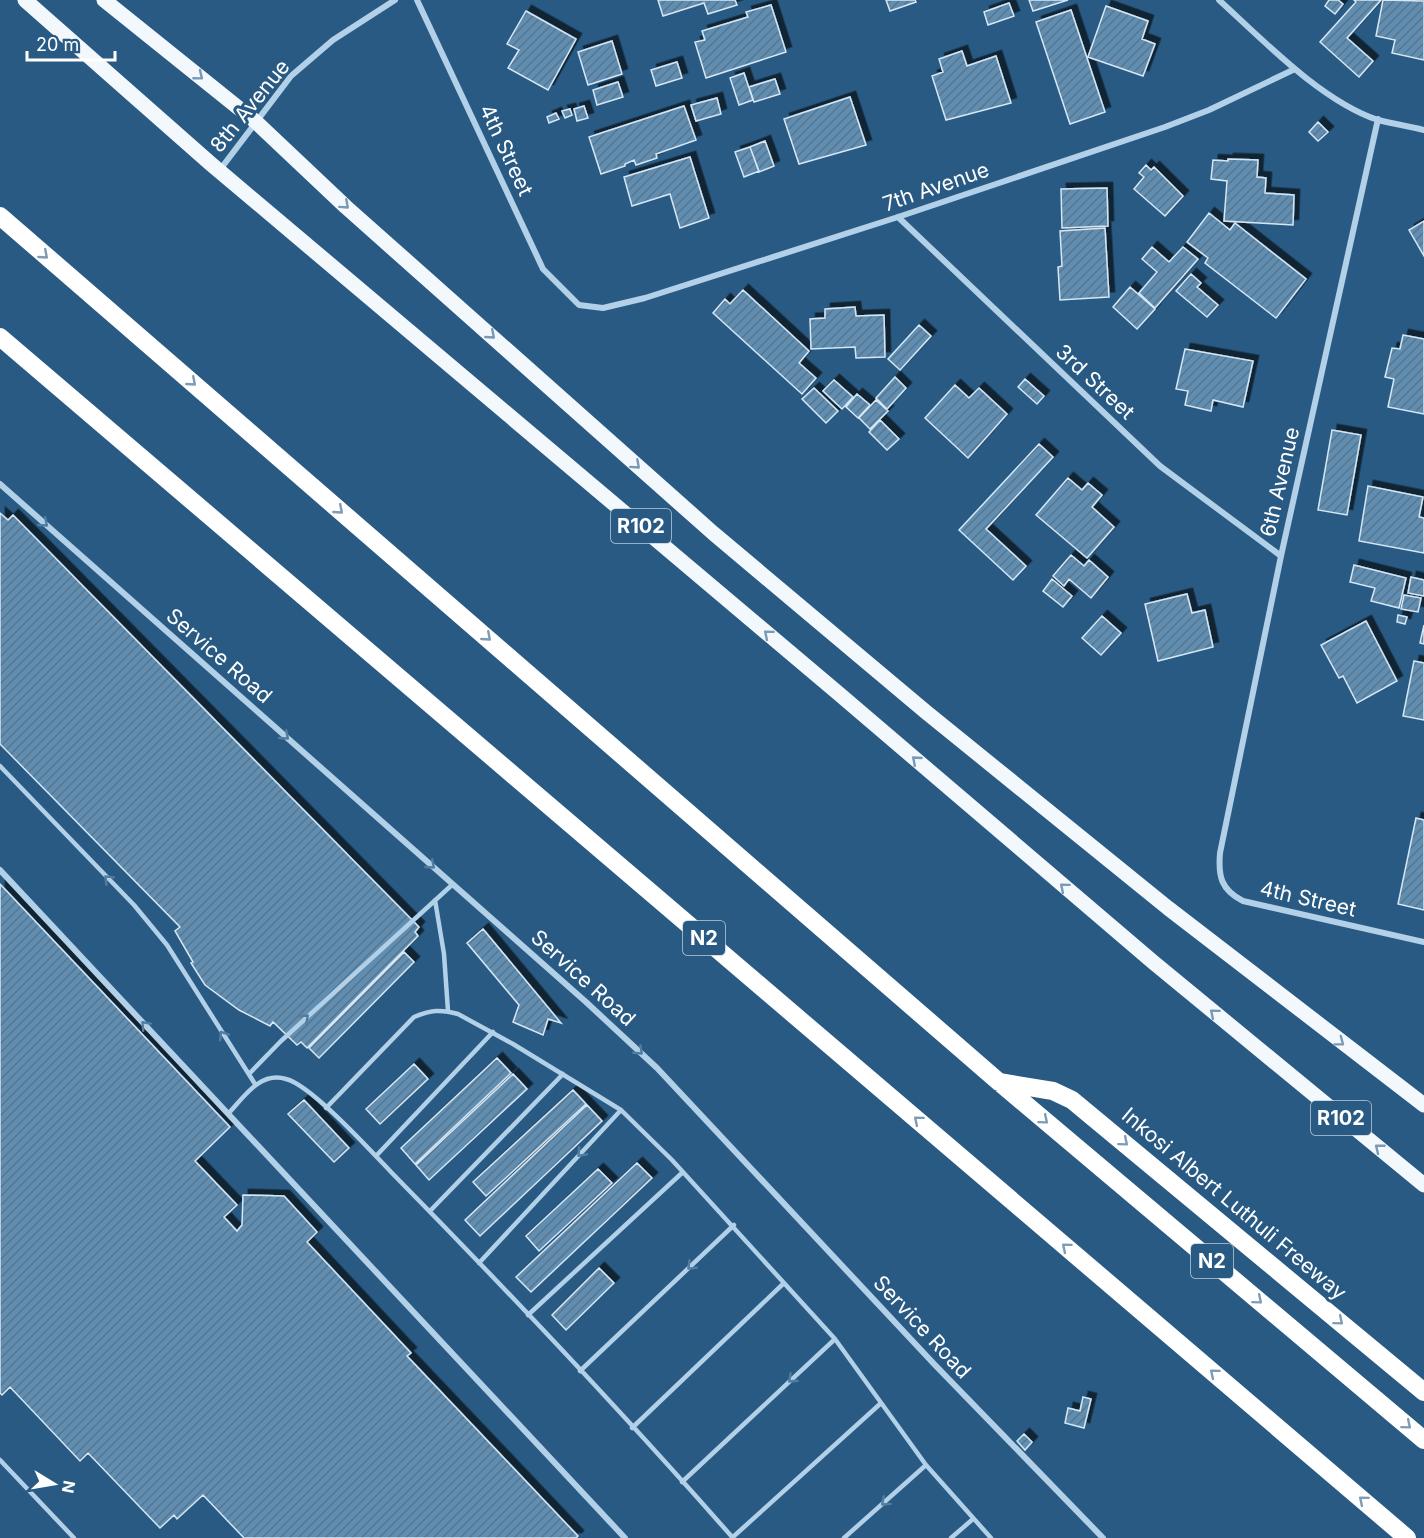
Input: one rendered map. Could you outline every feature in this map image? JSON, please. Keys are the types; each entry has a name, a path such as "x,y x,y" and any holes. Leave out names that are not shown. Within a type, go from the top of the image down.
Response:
{"highway":[{"name":"N2","path":"0,216 999,1082 1424,1440"},
{"name":"N2","path":"0,337 1407,1538"},
{"name":"Inkosi Albert Luthuli Freeway","path":"999,1082 1053,1091 1072,1100 1424,1392"}],"main road":[{"name":"R102","path":"25,0 219,171 1259,1050 1424,1185"},
{"name":"R102","path":"104,0 256,122 346,207 713,533 1013,785 1293,1007 1424,1105"}],"street":[{"name":"8th Avenue","path":"219,171 291,76 333,40 394,0"},
{"name":"4th Street","path":"417,0 543,269 566,295 579,304"},
{"path":"1219,0 1295,69 1353,107 1378,119 1424,130"},
{"name":"7th Avenue","path":"579,304 603,308 623,305 898,217 1165,127 1209,110 1295,69"},
{"name":"6th Avenue","path":"1220,853 1281,556 1378,119"},
{"name":"3rd Street","path":"898,217 1160,466 1281,556"},
{"name":"Service Road","path":"0,484 453,884 657,1068 935,1365 1104,1538"},
{"name":"4th Street","path":"1220,853 1219,878 1232,895 1243,901 1424,942"},
{"path":"0,870 625,1538"}],"lane":[{"path":"0,766 134,904 153,929 255,1084"},
{"path":"249,1074 280,1041 453,884"},
{"path":"435,900 444,954 448,1011"},
{"path":"326,1108 414,1017 427,1011 448,1011 493,1032 621,1110 734,1225 835,1339 926,1465 991,1538"},
{"path":"376,1156 493,1032"},
{"path":"430,1211 563,1074"},
{"path":"228,1114 255,1084 268,1079 285,1078 300,1085 376,1156 430,1211 733,1538 880,1404"},
{"path":"479,1263 621,1110"},
{"path":"528,1315 683,1172"},
{"path":"580,1371 734,1225"},
{"path":"632,1428 784,1282"},
{"path":"682,1482 835,1339"},
{"path":"0,1460 74,1538"},
{"path":"844,1538 926,1465"},
{"path":"951,1538 973,1519"}],"building":[{"path":"658,0 735,0 737,5 708,14 704,3 663,16"},
{"path":"886,0 915,0 916,2 890,11"},
{"path":"1029,0 1068,0 1033,11"},
{"path":"1329,0 1338,0 1343,4 1335,14 1325,6"},
{"path":"1354,0 1381,0 1347,38 1373,61 1359,77 1320,42 1356,2"},
{"path":"1383,0 1424,1 1424,60 1392,53 1395,40 1376,36"},
{"path":"1009,3 1014,16 988,25 984,12"},
{"path":"771,5 786,52 706,78 695,42 705,40 702,31 748,17 746,12"},
{"path":"1106,6 1148,21 1142,39 1155,44 1143,76 1088,57"},
{"path":"1071,10 1105,112 1070,124 1036,22"},
{"path":"526,11 576,39 548,90 508,68 519,50 507,44"},
{"path":"612,41 622,74 588,85 578,52"},
{"path":"962,51 967,66 996,56 1011,103 946,120 932,76 943,72 939,59"},
{"path":"677,62 682,78 656,86 651,70"},
{"path":"744,73 753,100 739,105 730,78"},
{"path":"775,79 780,94 754,102 749,87"},
{"path":"618,82 623,97 597,105 593,90"},
{"path":"850,97 866,145 799,164 784,119"},
{"path":"717,98 721,114 696,121 691,105"},
{"path":"584,106 588,118 577,121 574,109"},
{"path":"684,106 696,140 656,154 657,158 636,165 634,160 625,166 601,174 589,137"},
{"path":"570,109 572,115 565,118 562,111"},
{"path":"556,113 559,119 549,123 547,117"},
{"path":"1318,122 1328,132 1318,141 1309,132"},
{"path":"765,141 774,166 759,172 750,147"},
{"path":"750,147 759,171 744,177 735,152"},
{"path":"690,157 709,218 680,228 670,194 632,206 624,177"},
{"path":"1228,159 1258,160 1257,177 1266,178 1265,193 1294,195 1293,225 1224,221 1227,181 1211,179 1213,160 1228,161"},
{"path":"1146,165 1151,170 1154,167 1183,196 1165,216 1134,189 1144,177 1139,173"},
{"path":"1107,188 1108,226 1062,228 1061,189"},
{"path":"1209,213 1230,230 1235,223 1306,279 1276,318 1205,263 1208,258 1187,242"},
{"path":"1424,221 1424,256 1409,230"},
{"path":"1105,228 1109,297 1060,300 1058,267 1062,266 1060,231"},
{"path":"1152,247 1169,262 1183,247 1198,259 1155,308 1139,293 1157,272 1142,259"},
{"path":"1191,274 1201,283 1197,287 1218,305 1207,317 1176,291"},
{"path":"1130,287 1155,309 1137,329 1113,307"},
{"path":"743,290 809,351 799,363 816,378 802,394 713,313 725,299 730,304"},
{"path":"855,307 856,316 884,315 885,357 856,358 855,347 811,349 810,319 825,318 825,309"},
{"path":"919,325 931,336 900,370 888,359"},
{"path":"1403,335 1424,339 1424,414 1388,407 1394,379 1385,377 1392,348 1400,349"},
{"path":"1185,349 1253,361 1243,407 1213,400 1211,411 1185,405 1188,391 1176,389"},
{"path":"895,377 906,388 887,409 876,398"},
{"path":"1025,379 1044,396 1037,404 1018,387"},
{"path":"834,380 853,397 842,409 823,391"},
{"path":"955,385 969,398 979,388 1007,414 968,458 925,418"},
{"path":"814,388 838,411 826,423 802,399"},
{"path":"857,394 870,405 858,418 846,407"},
{"path":"876,400 888,411 870,429 859,418"},
{"path":"880,420 899,439 887,450 869,432"},
{"path":"1332,430 1361,435 1347,515 1318,510"},
{"path":"1039,444 1053,457 986,529 1026,566 1013,580 959,530"},
{"path":"1068,478 1082,490 1088,483 1102,495 1092,507 1114,527 1087,558 1036,515"},
{"path":"1368,486 1423,497 1419,517 1424,518 1424,553 1359,541"},
{"path":"0,513 8,520 13,515 419,927 415,932 418,936 307,1048 301,1042 297,1045 273,1022 270,1026 239,1010 205,985 175,931 180,927 0,744"},
{"path":"1071,555 1084,566 1089,560 1108,577 1091,598 1069,579 1064,586 1053,576"},
{"path":"1354,565 1406,578 1399,608 1371,601 1375,588 1350,582"},
{"path":"1411,577 1424,580 1424,596 1408,593"},
{"path":"1052,579 1072,596 1063,607 1043,591"},
{"path":"1187,594 1192,613 1205,610 1213,647 1158,661 1145,604"},
{"path":"1404,595 1421,598 1418,612 1401,609"},
{"path":"1398,615 1407,617 1405,624 1397,622"},
{"path":"1102,616 1121,633 1101,655 1082,638"},
{"path":"1366,621 1397,681 1357,703 1343,676 1339,678 1321,645"},
{"path":"1424,625 1424,644 1420,643"},
{"path":"1414,661 1424,663 1424,720 1403,716"},
{"path":"1416,818 1424,820 1424,910 1398,904"},
{"path":"0,884 230,1127 195,1161 237,1205 224,1217 237,1231 242,1225 243,1195 284,1196 317,1232 307,1242 411,1353 407,1356 578,1536 576,1538 244,1538 203,1495 177,1519 174,1515 160,1528 88,1453 80,1461 10,1387 2,1395 0,1393"},
{"path":"483,929 561,1023 548,1019 543,1035 513,1022 519,1005 467,943"},
{"path":"404,952 414,962 319,1058 309,1048"},
{"path":"497,1058 511,1073 415,1164 401,1148"},
{"path":"414,1064 428,1079 380,1124 366,1109"},
{"path":"513,1074 527,1089 429,1180 416,1165"},
{"path":"573,1090 586,1104 486,1196 473,1182"},
{"path":"304,1100 349,1148 334,1162 288,1114"},
{"path":"587,1105 602,1121 480,1236 465,1220"},
{"path":"637,1163 652,1178 531,1292 516,1277"},
{"path":"598,1169 612,1183 539,1251 526,1236"},
{"path":"599,1268 614,1283 566,1330 552,1315"},
{"path":"1083,1397 1091,1399 1084,1428 1065,1423 1068,1408 1080,1411"},
{"path":"1024,1434 1032,1442 1025,1450 1017,1441"}]}
